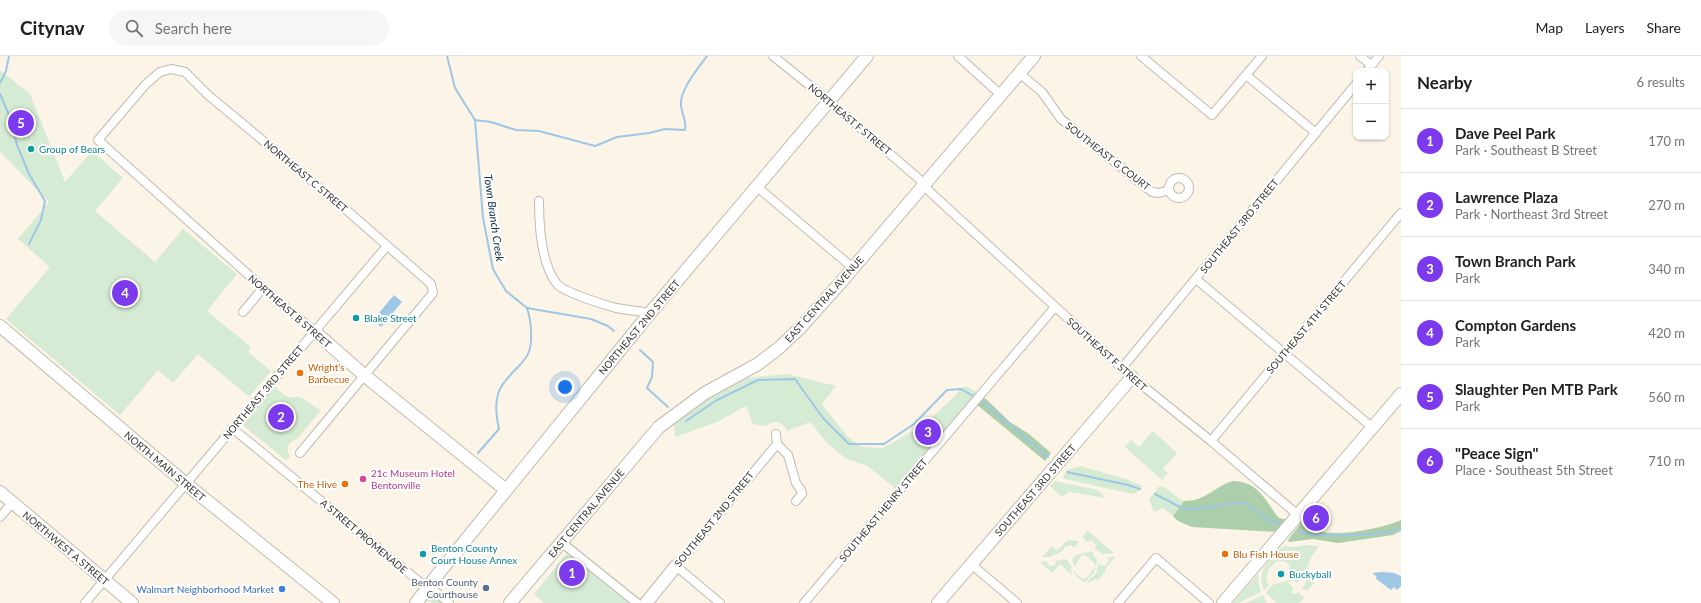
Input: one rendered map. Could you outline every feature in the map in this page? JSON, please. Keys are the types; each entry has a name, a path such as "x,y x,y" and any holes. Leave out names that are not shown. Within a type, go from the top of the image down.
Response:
{"street":[{"name":"NORTHEAST F STREET","path":"773,56 829,101 920,179 924,185"},
{"name":"NORTHEAST 2ND STREET","path":"416,603 650,312 867,56"},
{"path":"958,56 1001,94"},
{"name":"EAST CENTRAL AVENUE","path":"510,603 659,427 705,392 758,364 780,347 811,316 1034,56"},
{"path":"1140,56 1212,115 1262,56"},
{"path":"1360,56 1369,68 1379,56"},
{"name":"NORTHEAST B STREET","path":"171,69 160,72 146,84 98,140 263,288 364,375 506,490"},
{"name":"NORTHEAST C STREET","path":"171,69 184,72 208,95 343,207 431,284 433,293 364,375"},
{"name":"SOUTHEAST G COURT","path":"1019,74 1042,92 1062,119 1152,192 1159,194 1169,190"},
{"path":"1246,75 1316,133"},
{"name":"SOUTHEAST 3RD STREET","path":"1122,368 1353,88"},
{"name":"SOUTHEAST F STREET","path":"924,185 1132,377 1211,441 1298,515"},
{"path":"756,186 853,268"},
{"path":"539,201 539,228 547,263 557,284 568,291 616,308 650,312"},
{"name":"SOUTHEAST 4TH STREET","path":"1211,441 1401,213"},
{"name":"NORTHEAST 3RD STREET","path":"85,603 387,246"},
{"path":"1196,279 1372,428"},
{"path":"243,312 263,288"},
{"name":"SOUTHEAST HENRY STREET","path":"804,603 1055,307"},
{"name":"NORTH MAIN STREET","path":"0,326 185,483 333,603"},
{"path":"300,453 364,375"},
{"name":"SOUTHEAST 3RD STREET","path":"938,603 1132,377"},
{"path":"1223,603 1401,394"},
{"name":"A STREET PROMENADE","path":"232,428 420,583"},
{"path":"776,434 777,444 788,455 796,484 801,490 802,494 796,501"},
{"name":"SOUTHEAST 2ND STREET","path":"646,603 777,444"},
{"name":"NORTHWEST A STREET","path":"0,492 132,603"},
{"path":"0,517 13,502"},
{"path":"561,542 637,603"},
{"path":"1118,603 1156,558 1210,603"},
{"path":"971,564 1017,603"},
{"path":"676,566 720,603"},
{"path":"436,592 449,603"}],"green space":[{"path":"0,70 30,94 65,182 92,151 123,178 95,211 155,262 183,229 237,274 207,311 251,347 248,352 271,371 249,397 198,354 173,383 158,370 120,415 6,319 50,267 18,239 49,202 0,152"},
{"path":"787,374 836,386 822,404 848,437 862,447 883,448 922,426 954,397 962,387 968,387 978,393 895,488 867,466 845,458 826,442 810,422 787,431 785,427 778,422 770,423 766,426 753,424 746,406 717,422 675,437 674,423 703,402 748,378"},
{"path":"274,385 285,395 289,397 300,397 321,410 297,439 291,442 288,446 290,457 286,460 241,424"},
{"path":"981,397 986,399 1010,422 1029,434 1051,453 1045,461 976,404"},
{"path":"1153,431 1177,453 1163,469 1168,473 1162,480 1125,447 1131,440 1139,447"},
{"path":"1080,466 1126,479 1142,486 1138,492 1133,494 1064,479 1063,476 1069,469"},
{"path":"1055,481 1098,490 1105,498 1069,492 1062,497 1050,486"},
{"path":"1233,481 1242,482 1255,488 1278,517 1287,519 1277,532 1192,527 1178,521 1173,516 1184,501 1199,499"},
{"path":"1158,487 1165,488 1184,501 1173,516 1163,508 1154,512 1149,500"},
{"path":"1401,520 1401,531 1393,535 1338,543 1313,539 1289,542 1288,540 1301,523 1304,522 1321,531 1342,533 1374,528"},
{"path":"1087,530 1114,553 1103,554 1095,549 1096,545 1092,540 1086,542 1083,537"},
{"path":"1068,540 1079,542 1074,548 1071,545 1065,547 1063,551 1049,557 1042,557 1052,546 1057,550"},
{"path":"1305,545 1319,546 1312,555 1308,569 1314,583 1307,591 1302,588 1306,583 1306,577 1297,583 1292,579 1288,583 1293,587 1292,593 1296,594 1298,592 1305,598 1298,603 1277,603 1266,593 1270,587 1286,581 1290,577 1290,565 1284,561 1277,561 1268,570 1266,580 1269,585 1264,590 1262,577 1265,566 1282,547"},
{"path":"1092,551 1097,561 1094,573 1085,582 1075,574 1073,570 1081,578 1086,579 1095,567 1095,564 1085,555 1081,556 1075,566 1072,560 1076,555"},
{"path":"568,552 630,603 544,603 534,594"},
{"path":"1109,557 1115,557 1105,569 1106,571 1098,580 1095,579 1088,583 1087,582 1096,574 1099,563 1103,566 1107,564"},
{"path":"1066,559 1072,567 1070,569 1073,576 1060,564 1052,573 1040,562 1047,561 1050,567 1056,564 1056,561"},
{"path":"1258,574 1261,592 1238,603 1233,603"},
{"path":"1263,595 1267,603 1246,603"},
{"path":"429,597 434,597 443,603 431,603 432,602 425,601"}],"water":[{"path":"394,295 402,302 381,327 373,320"},
{"path":"1372,573 1394,573 1401,576 1401,586 1397,590 1394,587 1391,590 1375,578 1377,577"}],"waterway":[{"path":"0,83 6,71 9,56"},
{"name":"Town Branch Creek","path":"447,56 455,88 475,120 483,218 493,269 506,291 527,308 591,319 608,326 614,331"},
{"path":"475,120 491,122 516,130 539,131 595,146 617,137 649,133 665,129 685,130 685,120 682,112 681,100 690,80 707,56"},
{"path":"0,94 11,120 17,145 29,174 45,201 41,220 29,244"},
{"path":"478,453 499,429 496,413 496,402 501,387 524,360 529,351 531,345 531,332 527,308"},
{"name":"Town Branch Creek","path":"640,350 653,362 652,377 647,388 668,407"},
{"name":"Town Branch Creek","path":"686,421 717,400 758,380 795,379 823,418 849,444 884,444 914,424 947,390 961,389 973,396"},
{"name":"Town Branch Creek","path":"983,402 1048,457"},
{"name":"Town Branch Creek","path":"1067,472 1140,489"},
{"name":"Town Branch Creek","path":"1155,494 1184,509 1198,509 1242,502 1271,522 1284,524"},
{"name":"Town Branch Creek","path":"1299,532 1320,535 1366,535 1393,531 1401,528"}],"place":[{"name":"Slaughter Pen MTB Park","path":"21,123"},
{"name":"Group of Bears","path":"31,149"},
{"name":"Compton Gardens","path":"125,293"},
{"name":"Blake Street","path":"356,318"},
{"name":"Wright's Barbecue","path":"300,373"},
{"name":"Lawrence Plaza","path":"281,417"},
{"name":"Town Branch Park","path":"928,432"},
{"name":"21c Museum Hotel Bentonville","path":"363,479"},
{"name":"The Hive","path":"345,484"},
{"name":"\"Peace Sign\"","path":"1316,518"},
{"name":"Benton County Court House Annex","path":"423,554"},
{"name":"Blu Fish House","path":"1225,554"},
{"name":"Dave Peel Park","path":"572,573"},
{"name":"Buckyball","path":"1281,574"},
{"name":"Benton County Courthouse","path":"486,588"},
{"name":"Walmart Neighborhood Market","path":"282,589"}]}
